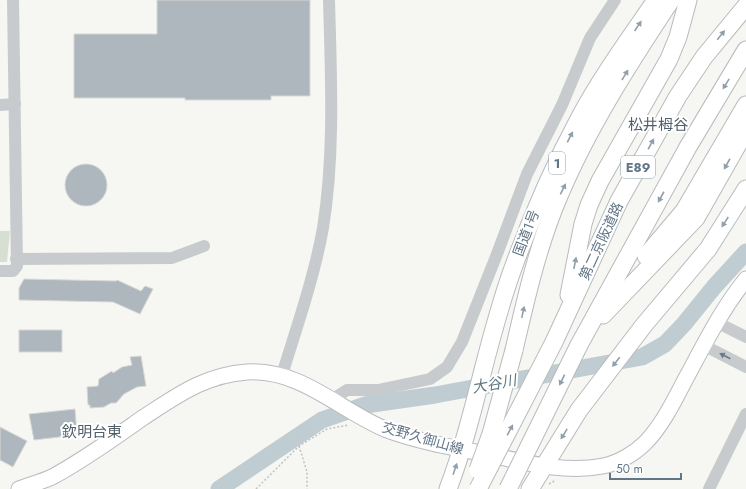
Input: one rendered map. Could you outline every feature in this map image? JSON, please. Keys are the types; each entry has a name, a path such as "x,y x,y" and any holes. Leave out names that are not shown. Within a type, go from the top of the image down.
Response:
{"highway":[{"name":"国道1号","path":"448,489 476,402 511,273 536,206 580,116 605,75 656,0"},
{"path":"471,489 491,434 514,350 537,256 559,195 583,146 647,37 671,0"},
{"path":"557,335 582,224 589,205 600,181 669,59 678,37 688,0"},
{"name":"第二京阪道路","path":"478,489 557,335 619,201 678,96 704,58 746,6"},
{"name":"第二京阪道路","path":"508,489 579,345 688,147 746,50"},
{"path":"602,304 616,292 684,211 746,105"},
{"path":"591,323 602,315 688,228 703,207 746,130"},
{"path":"530,489 543,466 594,390 638,333 708,249 746,189"},
{"path":"515,489 543,418"}],"main road":[{"name":"交野久御山線","path":"19,489 50,478 87,456 184,390 203,381 227,375 249,372 282,375 305,384 361,417 389,430 462,449 543,466 586,469 605,466 620,460 635,451 646,442 656,429 674,402 703,345 728,301 746,279"}],"street":[{"path":"0,271 13,271 17,266 13,0"},
{"path":"282,375 313,271 329,185 332,88 329,0"},
{"path":"336,401 347,390 378,390 430,379 447,366 462,342 497,254 526,174 562,106 590,38 615,0"},
{"path":"0,104 15,104"},
{"path":"16,259 172,258 204,246"},
{"path":"716,322 746,337"},
{"path":"703,345 746,367"},
{"path":"709,489 746,414"}],"path":[{"path":"256,489 299,446 327,429 361,417"},
{"path":"299,446 307,472 307,489"}],"shaded area":[{"path":"0,231 10,231 7,262 0,262"}],"building":[{"path":"157,0 310,0 310,96 271,96 271,100 74,98 74,34 157,34"},
{"path":"86,164 101,170 107,185 101,200 86,206 71,200 65,185 71,170"},
{"path":"24,279 117,280 141,291 145,286 153,289 140,314 113,302 19,300 19,288"},
{"path":"19,330 62,330 62,352 19,352"},
{"path":"141,356 146,386 137,387 124,394 116,403 111,403 104,407 90,408 90,405 88,405 87,387 98,386 99,379 112,371 113,373 122,367 132,365 130,357"},
{"path":"75,409 77,435 34,440 29,414"},
{"path":"0,427 27,441 13,467 0,460"}],"waterway":[{"name":"大谷川","path":"219,489 322,420 365,405 435,395 642,357 665,344 746,252"}],"district":[{"name":"松井栂谷","path":"658,125"},
{"name":"欽明台東","path":"92,432"}]}
